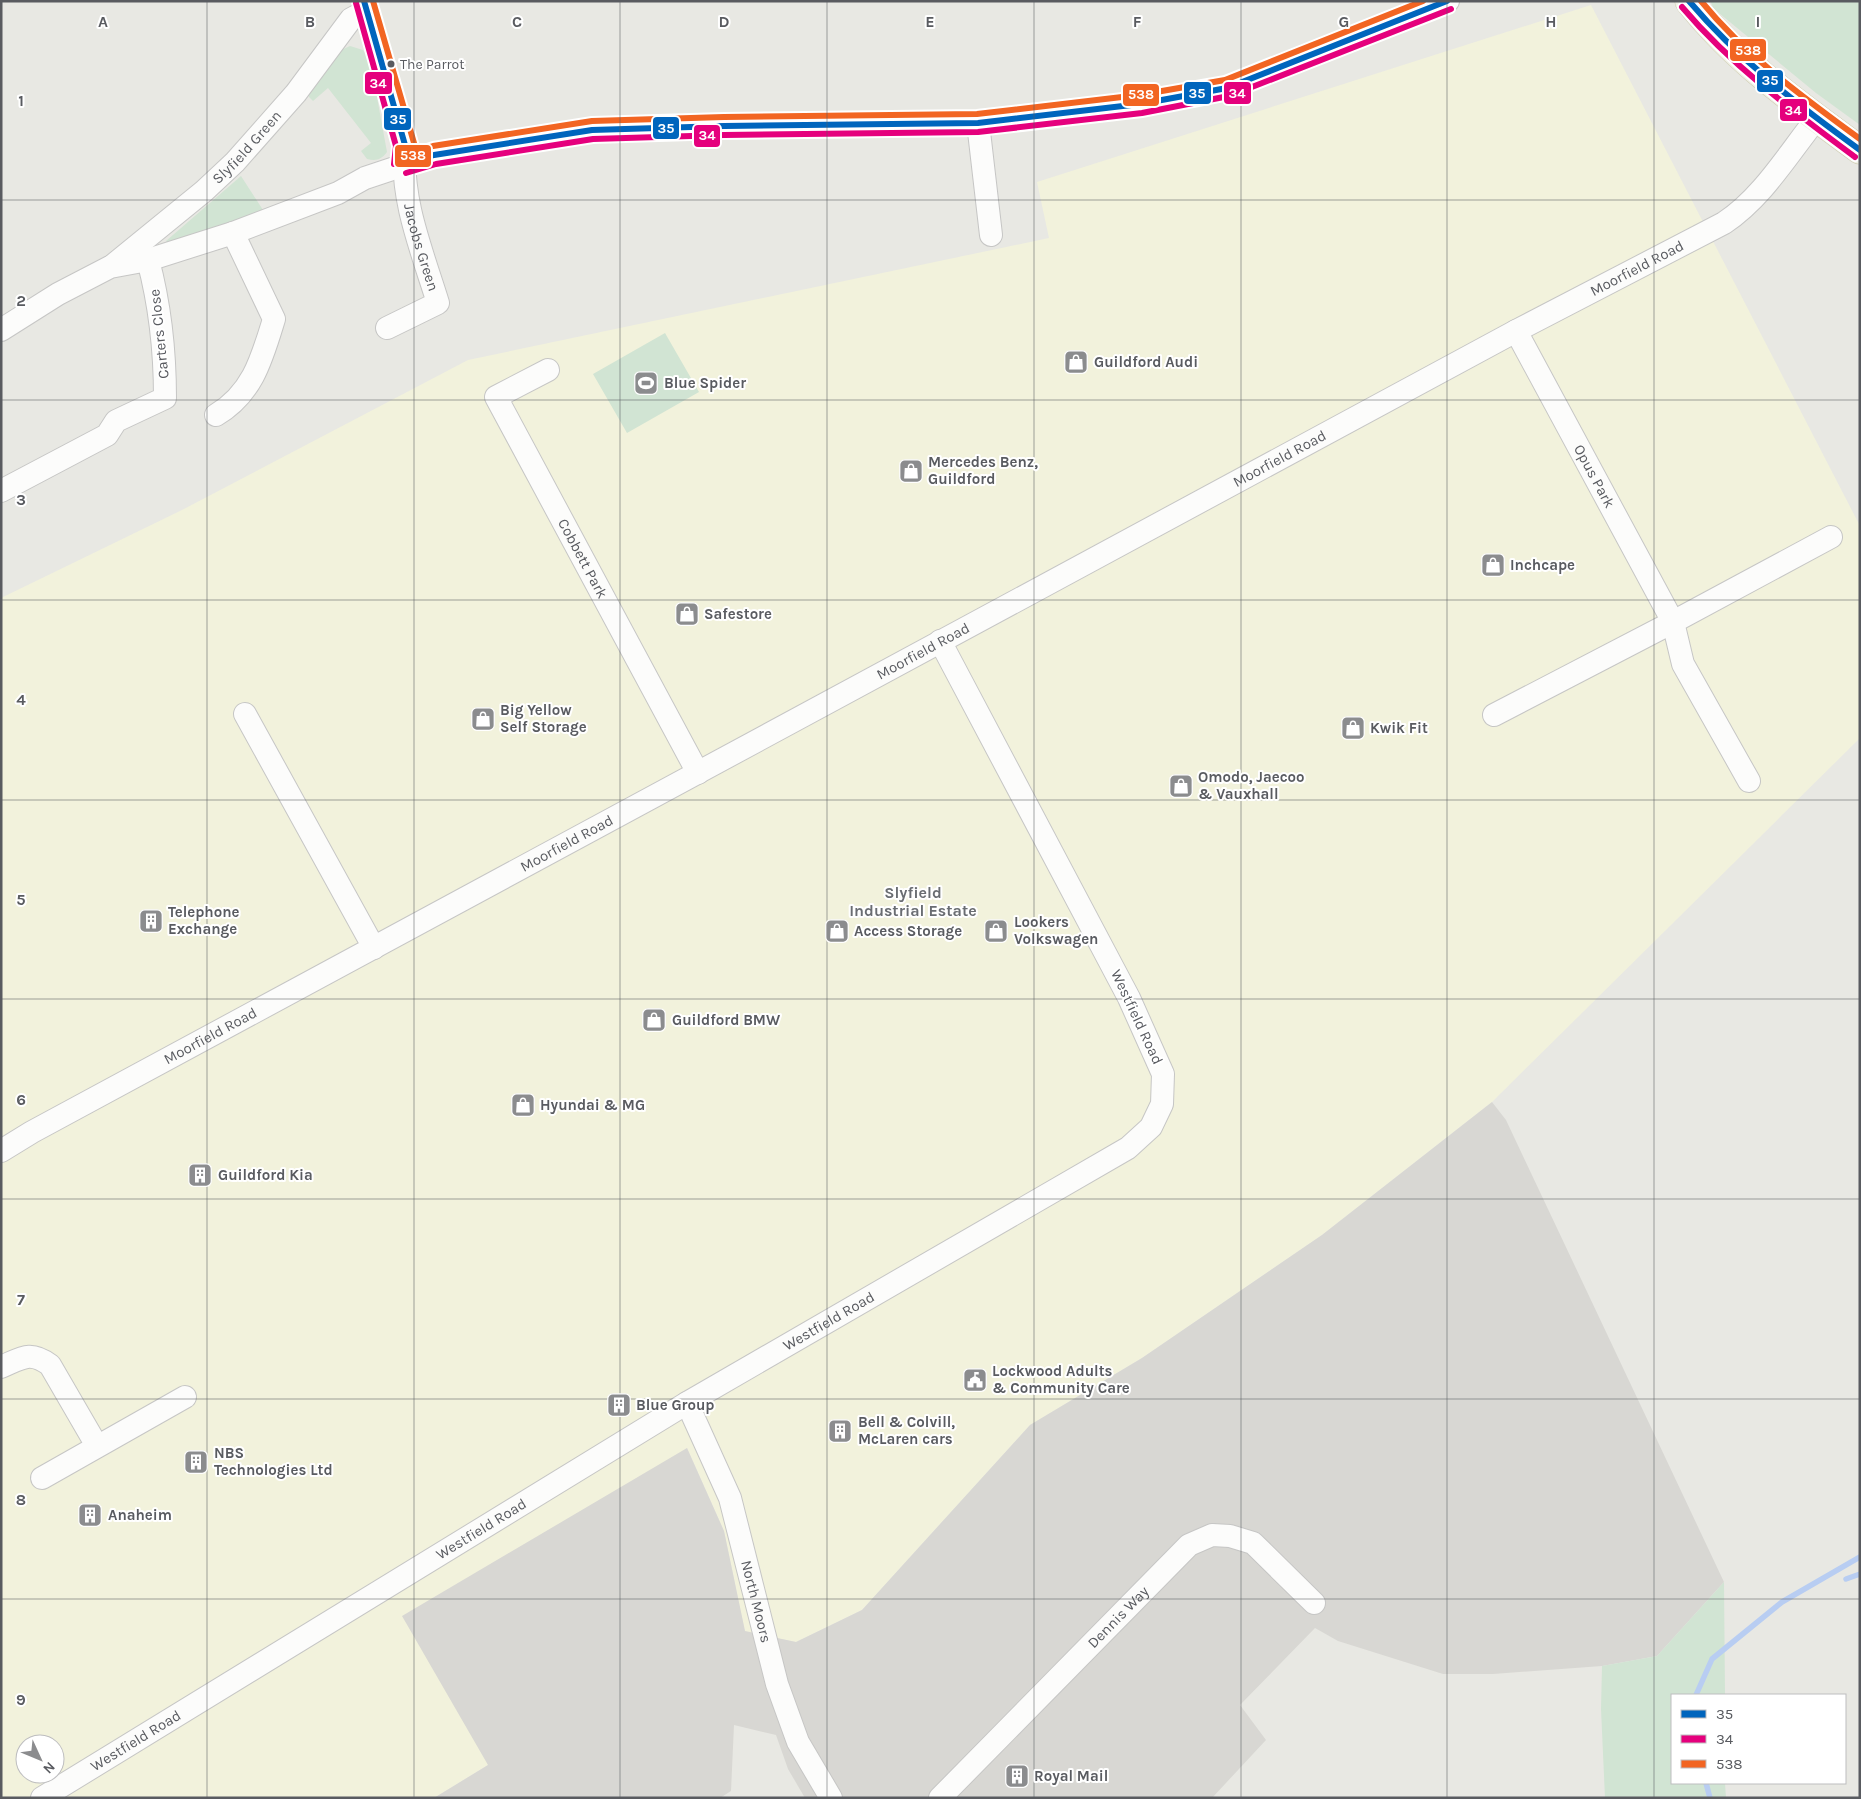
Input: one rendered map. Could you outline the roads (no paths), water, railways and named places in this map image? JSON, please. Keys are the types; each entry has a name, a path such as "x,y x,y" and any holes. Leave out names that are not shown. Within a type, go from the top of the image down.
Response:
{"main road":[{"path":"1689,1 1714,31 1741,58 1816,118 1860,150"}],"street":[{"name":"Slyfield Green","path":"110,268 148,260 233,233 338,193 365,178 434,155 592,130 724,126 978,123 1140,104 1227,88 1448,1"},
{"name":"Slyfield Green","path":"1,330 58,294 110,268 204,191 235,162 296,93 351,19 365,6"},
{"path":"365,6 405,145 403,165"},
{"name":"Moorfield Road","path":"1,1151 32,1132 940,641 1516,331 1731,218 1766,184 1816,118"},
{"path":"978,123 990,235"},
{"name":"Jacobs Green","path":"387,328 438,302 407,198 403,165"},
{"path":"216,415 229,407 241,395 254,375 274,319 233,233"},
{"name":"Carters Close","path":"1,491 107,435 116,421 165,398 165,362 157,293 148,260"},
{"name":"Opus Park","path":"1516,331 1673,622 1683,664 1749,781"},
{"name":"Cobbett Park","path":"548,370 496,397 698,772"},
{"path":"1494,715 1831,538"},
{"name":"Westfield Road","path":"42,1798 687,1403 1128,1148 1151,1127 1162,1104 1163,1074 1132,1003 940,641"},
{"path":"245,714 374,948"},
{"path":"1,1367 28,1355 40,1358 50,1365 97,1446"},
{"path":"42,1478 185,1397"},
{"name":"North Moors","path":"687,1403 730,1498 777,1684 798,1742 831,1798"},
{"name":"Dennis Way","path":"940,1798 1190,1545 1212,1535 1230,1536 1253,1543 1314,1603"}],"waterway":[{"path":"1696,1694 1712,1659 1782,1602 1860,1557"},
{"path":"1846,1579 1860,1574"},
{"path":"1706,1784 1710,1798"}],"place":[{"name":"The Parrot","path":"391,64"},
{"name":"Guildford Audi","path":"1076,362"},
{"name":"Blue Spider","path":"646,383"},
{"name":"Mercedes Benz, Guildford","path":"911,471"},
{"name":"Inchcape","path":"1493,565"},
{"name":"Safestore","path":"687,614"},
{"name":"Big Yellow Self Storage","path":"483,719"},
{"name":"Kwik Fit","path":"1353,728"},
{"name":"Omodo, Jaecoo & Vauxhall","path":"1181,786"},
{"name":"Telephone Exchange","path":"151,921"},
{"name":"Access Storage","path":"837,931"},
{"name":"Lookers Volkswagen","path":"996,931"},
{"name":"Guildford BMW","path":"654,1020"},
{"name":"Hyundai & MG","path":"523,1105"},
{"name":"Guildford Kia","path":"200,1175"},
{"name":"Lockwood Adults & Community Care","path":"975,1380"},
{"name":"Blue Group","path":"619,1405"},
{"name":"Bell & Colvill, McLaren cars","path":"840,1431"},
{"name":"NBS Technologies Ltd","path":"196,1462"},
{"name":"Anaheim","path":"90,1515"},
{"name":"Royal Mail","path":"1017,1776"}],"district":[{"name":"Slyfield Industrial Estate","path":"913,901"}]}
